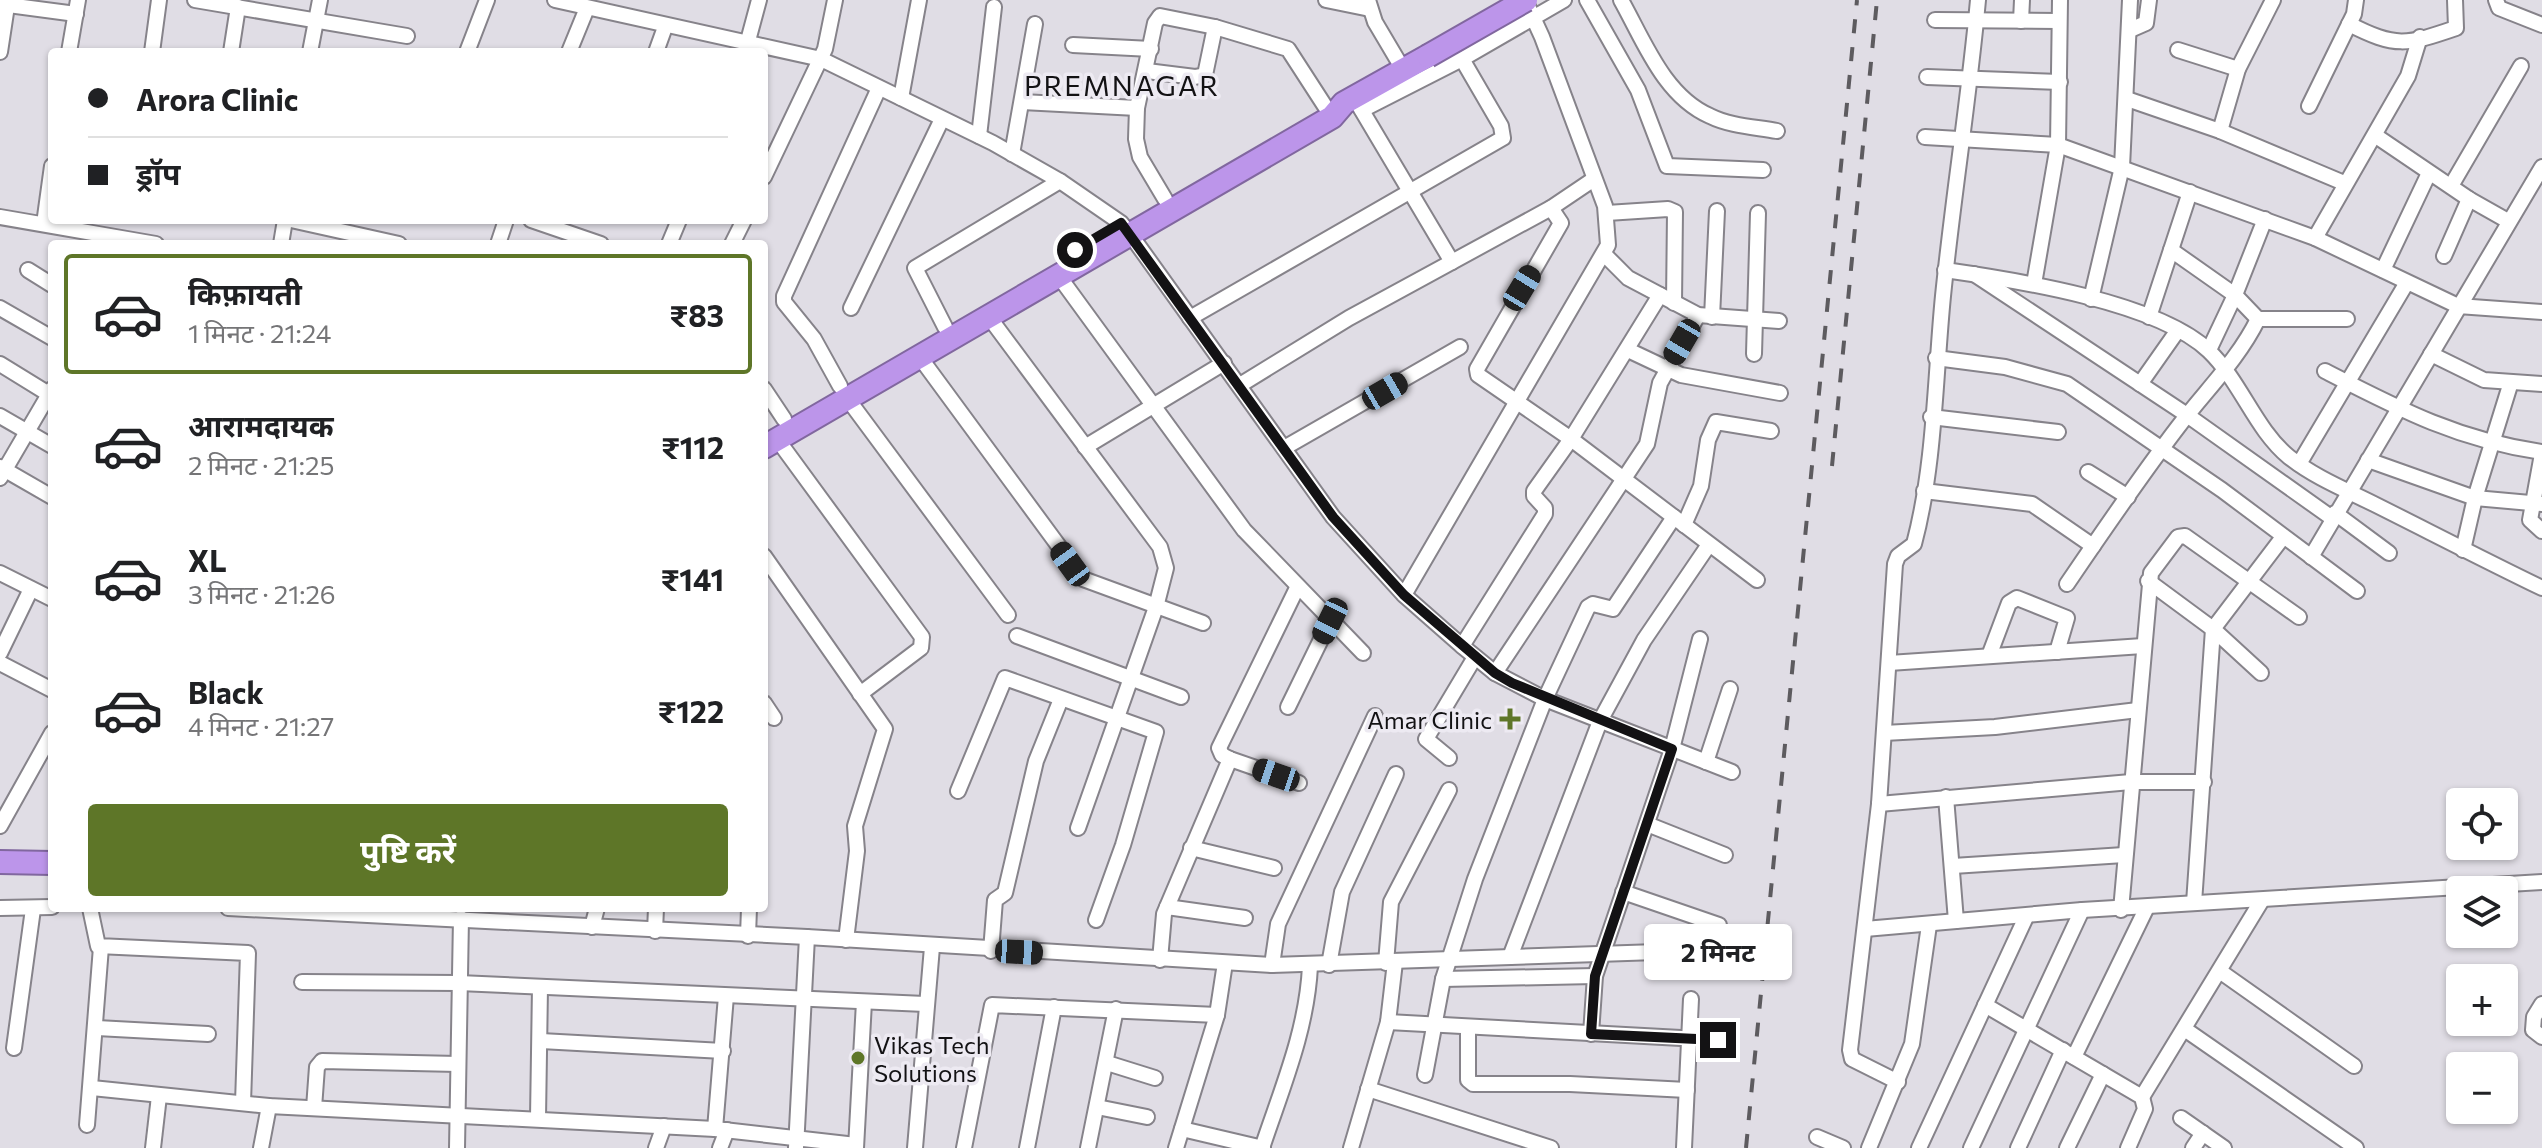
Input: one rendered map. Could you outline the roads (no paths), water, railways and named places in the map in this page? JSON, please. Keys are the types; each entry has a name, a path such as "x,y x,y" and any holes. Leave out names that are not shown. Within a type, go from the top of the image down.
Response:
{"highway":[{"path":"772,434 945,327 1344,107 1428,56 1528,6"},
{"path":"844,392 919,356 989,317 1058,275 1165,199 1344,107"},
{"path":"0,862 48,863"},
{"path":"0,876 48,876"}],"street":[{"path":"153,48 159,0"},
{"path":"195,0 407,36"},
{"path":"311,48 320,0"},
{"path":"469,48 487,0"},
{"path":"555,0 746,48 759,0"},
{"path":"768,169 821,59 835,0"},
{"path":"901,98 919,0"},
{"path":"1326,0 1369,4 1404,71"},
{"path":"1344,107 1462,59 1528,6 1564,0"},
{"path":"1587,0 1638,90 1667,166 1763,170"},
{"path":"1621,0 1662,73 1679,94 1709,116 1777,131"},
{"path":"1898,1082 1850,1056 1879,804 1895,564 1898,556 1914,544 1924,491 1945,270 1965,139 1978,0"},
{"path":"2021,21 2022,0"},
{"path":"2034,284 2058,145 2060,0"},
{"path":"2091,299 2122,167 2130,0"},
{"path":"2130,30 2146,23 2149,0"},
{"path":"2220,131 2238,69 2273,0"},
{"path":"2309,106 2349,24 2356,0"},
{"path":"2349,24 2387,42 2420,37 2456,28 2455,0"},
{"path":"2496,0 2499,8 2542,25"},
{"path":"0,52 4,5 77,7 70,48"},
{"path":"1404,595 1604,254 1608,239 1607,213 1528,6"},
{"path":"232,48 238,7"},
{"path":"979,136 994,7"},
{"path":"571,48 587,8"},
{"path":"1165,199 1140,157 1137,108 1155,23 1160,16 1215,27 1288,49 1344,107 1409,191 1452,262"},
{"path":"1935,20 2059,21"},
{"path":"1012,154 1035,24"},
{"path":"657,48 665,27"},
{"path":"1147,71 1195,77 1205,75 1215,27"},
{"path":"2315,238 2408,76 2420,37"},
{"path":"1073,45 1151,49"},
{"path":"2178,50 2238,69"},
{"path":"768,51 821,59 979,136 1060,181 1126,229 1333,517 1404,595 1495,673 1545,699 1732,772"},
{"path":"1190,318 1503,138 1501,126 1462,59"},
{"path":"2451,186 2521,66"},
{"path":"1927,77 2060,82"},
{"path":"879,88 784,296 784,302 814,339 844,392 1008,615"},
{"path":"2127,99 2220,131 2344,183"},
{"path":"1022,102 1137,108"},
{"path":"851,308 942,119"},
{"path":"2376,136 2469,199 2508,221"},
{"path":"1925,137 2058,145 2315,238 2406,284 2458,306 2542,312"},
{"path":"2311,557 2508,221 2537,185 2542,167"},
{"path":"2383,270 2429,173"},
{"path":"1240,385 1349,318 1551,208 1594,179"},
{"path":"945,327 915,268 1060,181"},
{"path":"2149,317 2190,192"},
{"path":"44,224 48,195"},
{"path":"2444,256 2469,199"},
{"path":"1551,208 1561,223 1476,371 1478,375 1571,439 1708,546 1757,580"},
{"path":"1495,673 1647,444 1657,394 1666,370 1705,316 1717,211"},
{"path":"1607,213 1675,212 1674,303"},
{"path":"1754,354 1758,213"},
{"path":"0,217 134,240"},
{"path":"2209,350 2265,219"},
{"path":"306,224 380,240"},
{"path":"543,224 589,240"},
{"path":"2171,250 2235,295 2258,319 2347,319"},
{"path":"1604,254 1628,278 1705,316 1779,321"},
{"path":"28,270 48,282"},
{"path":"1945,270 2034,284 2149,317 2178,330 2209,350 2273,441 2299,464 2542,588"},
{"path":"1974,274 2389,553"},
{"path":"1058,275 1244,530 1363,653"},
{"path":"2299,464 2406,284"},
{"path":"1462,646 1545,514 1545,508 1534,496 1534,491 1571,439 1660,295"},
{"path":"0,308 48,336"},
{"path":"989,317 1164,555 1166,568 1156,607 1114,718 1078,828"},
{"path":"2067,584 2161,448 2223,367 2240,355 2258,319"},
{"path":"2140,384 2178,330"},
{"path":"1284,448 1460,347"},
{"path":"1628,350 1666,370 1780,393"},
{"path":"2431,354 2484,380 2542,384"},
{"path":"919,356 1078,574 1087,582 1203,623"},
{"path":"1936,358 2005,367 2054,378 2088,397 2161,448 2357,591"},
{"path":"1085,447 1224,363"},
{"path":"0,364 48,391"},
{"path":"2325,371 2397,409 2492,445 2542,453 2537,503 2530,520 2542,531"},
{"path":"2463,550 2475,498 2511,382"},
{"path":"48,398 2,472 48,495"},
{"path":"768,412 772,434 922,637 921,648 860,694"},
{"path":"0,416 48,444"},
{"path":"1931,417 2058,432"},
{"path":"1425,1075 1443,979 1475,879 1545,699 1588,607 1593,604 1613,609 1679,521 1701,486 1710,431 1716,422 1771,431"},
{"path":"2368,460 2475,498 2537,503"},
{"path":"2088,472 2128,497"},
{"path":"1924,491 2032,504 2093,546"},
{"path":"2121,910 2148,581 2182,536 2299,617"},
{"path":"2194,903 2213,629 2283,537"},
{"path":"1510,957 1600,721 1644,640 1708,546"},
{"path":"768,562 885,729 855,826 857,851 846,940"},
{"path":"0,573 48,597"},
{"path":"2148,581 2213,629 2261,673"},
{"path":"1297,588 1220,744 1222,755 1230,759 1299,783"},
{"path":"0,653 31,589"},
{"path":"1989,656 2009,603 2017,598 2067,618 2057,652"},
{"path":"1288,707 1330,621"},
{"path":"1017,636 1181,697"},
{"path":"1591,1034 1595,976 1672,749 1700,639"},
{"path":"1889,663 2143,646"},
{"path":"1449,758 1426,739 1475,657"},
{"path":"0,663 48,688"},
{"path":"958,791 1002,680 1009,678 1154,731 1156,736 1096,920"},
{"path":"1706,762 1730,689"},
{"path":"991,951 995,900 1006,891 1036,761 1061,699"},
{"path":"768,709 774,718"},
{"path":"1884,733 1995,727 2138,710"},
{"path":"1272,965 1278,924 1375,716"},
{"path":"0,826 48,740"},
{"path":"1160,960 1160,931 1167,907 1230,759"},
{"path":"1329,965 1342,892 1396,774"},
{"path":"1879,804 2131,782 2204,782"},
{"path":"1351,1148 1388,1022 1391,902 1449,790"},
{"path":"1946,797 1956,921"},
{"path":"1647,824 1725,855"},
{"path":"1191,848 1274,868"},
{"path":"1953,866 2124,855"},
{"path":"1865,929 2082,910 2542,882"},
{"path":"1623,892 1719,925"},
{"path":"2142,1097 2186,1030 2262,900"},
{"path":"0,908 48,907"},
{"path":"1167,907 1245,918"},
{"path":"2018,1148 2147,907"},
{"path":"14,1048 33,909"},
{"path":"1971,1148 2029,1031 2082,910"},
{"path":"90,912 94,941 101,947 248,953 243,1103"},
{"path":"401,912 655,931 1272,965 1716,950"},
{"path":"592,927 596,912"},
{"path":"655,931 656,912"},
{"path":"748,936 749,912"},
{"path":"1919,1148 2026,917"},
{"path":"457,1148 461,918"},
{"path":"1869,1148 1898,1082 1914,1034 1929,925"},
{"path":"797,1144 807,937"},
{"path":"87,1125 101,947"},
{"path":"915,1148 932,947"},
{"path":"1176,1148 1217,1015 1225,963"},
{"path":"1182,1129 1263,1148 1298,1042 1308,1001 1310,966"},
{"path":"2221,972 2354,1066"},
{"path":"1443,979 1595,976"},
{"path":"302,982 459,983 925,1004"},
{"path":"538,1118 540,987"},
{"path":"720,1148 726,996"},
{"path":"1684,1148 1691,999"},
{"path":"92,1088 269,1106 721,1129 797,1144 856,1146 864,1002"},
{"path":"964,1148 991,1007 1003,1003 1217,1015"},
{"path":"2542,1004 2532,1027 2542,1037"},
{"path":"1985,1005 2142,1097 2145,1109 2128,1148"},
{"path":"1027,1148 1054,1007"},
{"path":"1088,1148 1116,1009"},
{"path":"1388,1022 1468,1029 1718,1040"},
{"path":"97,1028 208,1034"},
{"path":"1468,1029 1468,1080 1473,1084 1570,1084 1687,1090"},
{"path":"2186,1030 2356,1148"},
{"path":"541,1041 723,1051"},
{"path":"314,1108 317,1067 322,1061 458,1064"},
{"path":"1107,1063 1155,1078"},
{"path":"2067,1148 2103,1074"},
{"path":"1368,1089 1551,1148"},
{"path":"153,1148 159,1096"},
{"path":"261,1148 269,1106"},
{"path":"1097,1107 1147,1117"},
{"path":"2181,1118 2224,1148"},
{"path":"656,1148 664,1126"},
{"path":"2193,1148 2203,1133"},
{"path":"1817,1137 1843,1148"}],"railway":[{"path":"1746,1148 1857,0"},
{"path":"1832,466 1877,0"}],"place":[{"name":"Amar Clinic","path":"1510,719"},
{"name":"Vikas Tech Solutions","path":"858,1058"}],"district":[{"name":"PREMNAGAR","path":"1122,85"}]}
